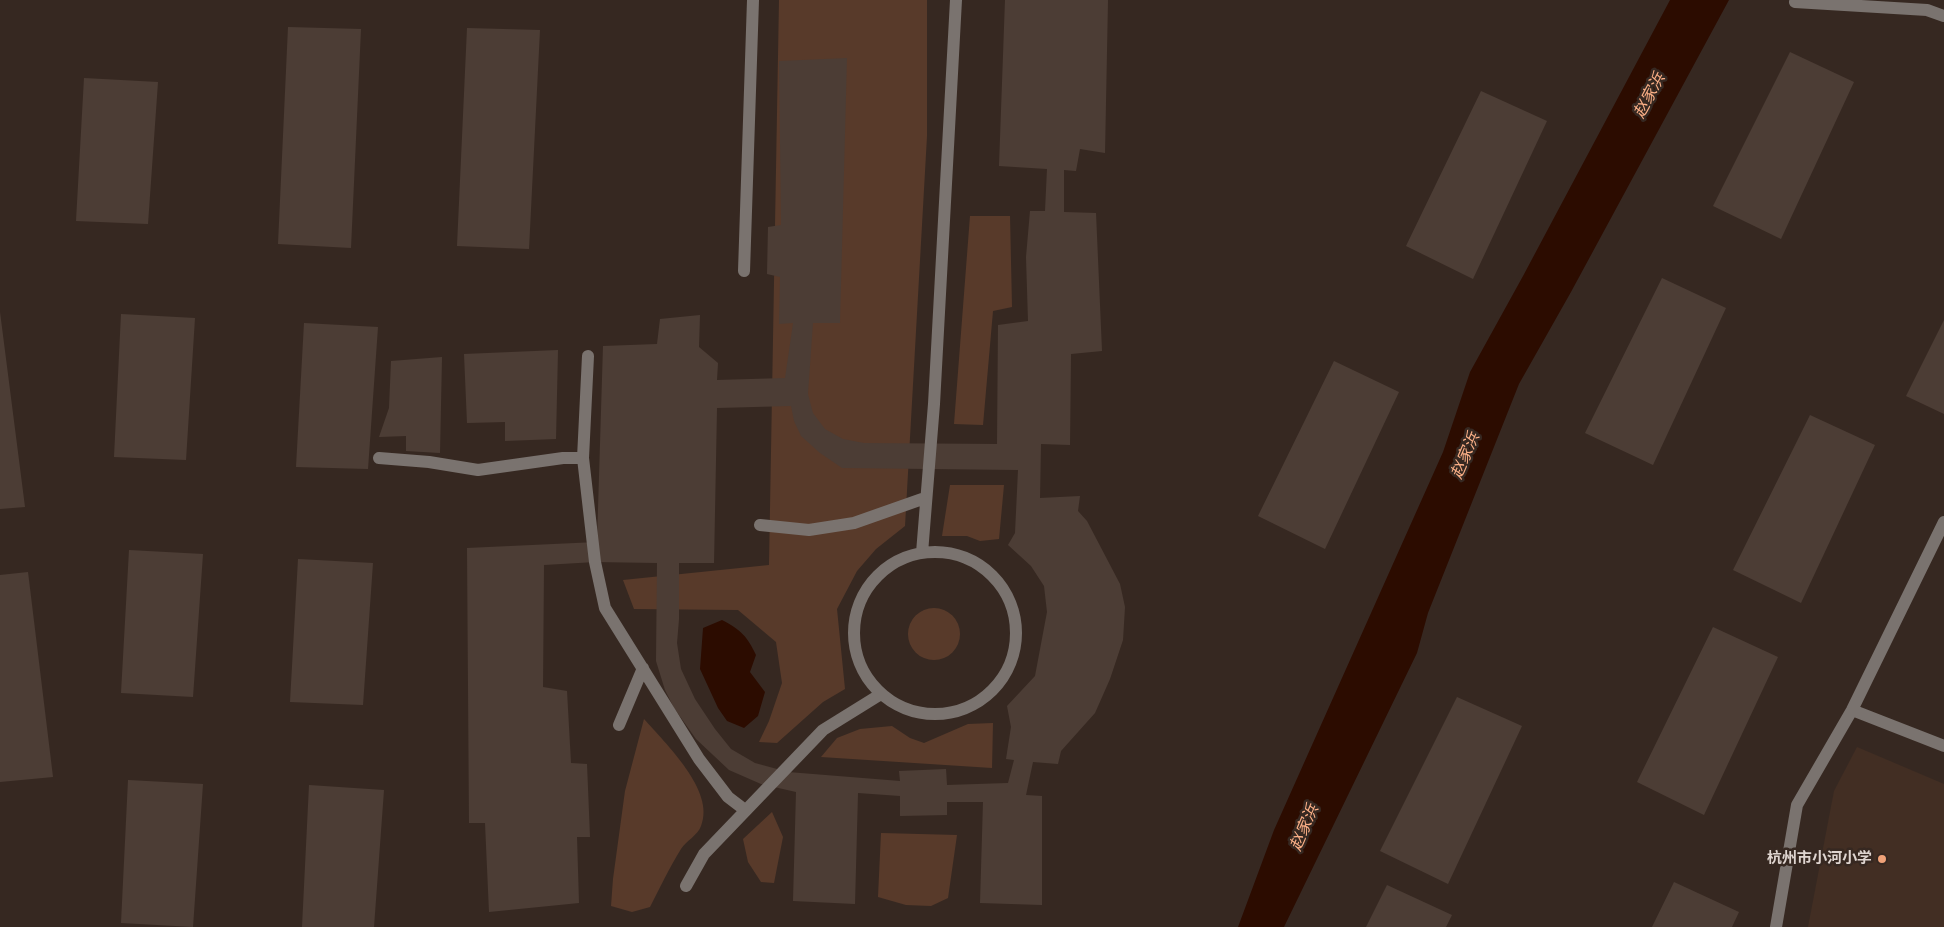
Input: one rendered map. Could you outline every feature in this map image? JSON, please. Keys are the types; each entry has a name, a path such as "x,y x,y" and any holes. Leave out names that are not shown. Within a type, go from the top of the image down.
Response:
{"street":[{"path":"744,272 753,0"},
{"path":"922,553 934,404 956,0"},
{"path":"1796,0 1796,2 1927,10 1944,16"},
{"path":"588,356 583,458 595,562 605,608 699,759 728,797 745,810"},
{"path":"379,458 429,462 478,470 563,458 583,458"},
{"path":"760,525 809,530 854,523 926,498"},
{"path":"1776,927 1797,805 1852,710 1944,522"},
{"path":"949,552 975,562 996,579 1011,602 1017,629 1013,657 1000,681 980,700 955,712 929,714 920,712 904,708 882,694 865,674 856,650 854,624 862,599 876,577 897,561 922,553 949,552"},
{"path":"619,725 643,668"},
{"path":"686,886 704,854 822,730 882,694"},
{"path":"1852,710 1944,746"}],"shaded area":[{"path":"779,0 927,0 927,136 905,526 876,549 857,571 837,609 845,689 823,702 777,743 759,742 769,721 782,683 776,642 738,610 634,609 623,580 769,565"},
{"path":"970,216 1010,216 1012,307 993,311 983,425 954,424"},
{"path":"950,485 1004,485 999,539 980,541 967,536 942,536"},
{"path":"929,608 939,608 953,615 960,629 960,639 953,653 939,660 929,660 919,656 912,649 908,639 908,629 912,619 919,612"},
{"path":"644,719 686,768 695,783 704,812 701,826 681,849 650,907 632,912 611,906 625,791"},
{"path":"993,723 992,768 821,757 837,738 860,729 892,726 910,738 924,743 968,724"},
{"name":"杭州市小河小学","path":"1857,747 1944,784 1944,927 1808,927 1834,791"},
{"path":"772,812 783,837 774,883 761,882 748,862 743,839"},
{"path":"881,833 957,835 948,898 931,906 906,905 878,897"}],"water":[{"name":"赵家浜","path":"1670,0 1729,0 1519,384 1428,613 1417,653 1284,927 1238,927 1274,830 1443,452 1470,372"},
{"path":"722,620 739,630 750,643 756,655 750,672 765,692 758,716 744,728 727,721 718,708 700,669 703,628"}],"building":[{"path":"1005,0 1108,0 1105,153 1080,149 1076,171 1064,170 1064,212 1096,213 1102,351 1071,354 1070,445 1041,444 1040,498 1080,496 1078,511 1087,521 1120,584 1125,607 1123,640 1110,679 1095,713 1061,751 1058,764 1033,762 1026,795 1042,796 1042,905 980,903 983,802 947,802 947,815 900,816 900,796 858,793 855,904 793,901 796,792 761,784 729,770 696,739 674,708 665,690 656,661 657,563 595,562 544,565 543,687 567,691 571,763 587,764 590,837 577,837 579,903 489,912 485,823 469,823 467,548 597,542 603,346 657,344 660,319 700,315 699,347 718,363 717,380 785,378 793,323 779,324 780,277 767,274 768,227 781,225 779,61 847,58 840,323 813,323 808,394 813,413 825,429 843,439 864,443 997,444 998,325 1028,321 1026,257 1030,211 1045,211 1047,169 999,166","holes":["791,406 794,421 801,436 820,453 842,468 1018,470 1015,533 1008,545 1031,566 1044,586 1047,612 1035,676 1007,706 1011,727 1006,759 1014,760 1008,783 947,785 946,769 899,771 900,781 788,772 755,763 731,749 695,699 681,669 677,643 679,563 714,563 717,408"]},
{"path":"288,27 361,29 351,248 278,244"},
{"path":"467,28 540,30 529,249 457,246"},
{"path":"1790,52 1854,82 1781,239 1713,206"},
{"path":"84,78 158,82 148,224 76,221"},
{"path":"1481,91 1547,121 1473,279 1406,246"},
{"path":"1662,278 1726,308 1653,465 1585,433"},
{"path":"0,312 25,507 0,509"},
{"path":"121,314 195,318 186,460 114,457"},
{"path":"1944,320 1944,414 1906,396"},
{"path":"304,323 378,327 368,469 296,467"},
{"path":"558,350 556,439 505,441 505,422 467,423 464,354"},
{"path":"442,357 440,453 406,451 406,436 379,437 389,408 391,361"},
{"path":"1334,361 1399,392 1325,549 1258,516"},
{"path":"1810,415 1875,445 1801,603 1733,570"},
{"path":"129,550 203,554 193,697 121,693"},
{"path":"298,559 373,563 363,705 290,702"},
{"path":"28,572 53,777 0,782 0,575"},
{"path":"1713,627 1778,657 1704,815 1637,782"},
{"path":"1457,697 1522,726 1448,884 1380,851"},
{"path":"128,780 203,784 193,927 121,923"},
{"path":"309,785 384,790 374,927 302,927"},
{"path":"1674,882 1739,912 1732,927 1652,927"},
{"path":"1387,885 1452,915 1446,927 1366,927"}],"place":[{"name":"杭州市小河小学","path":"1882,859"}]}
